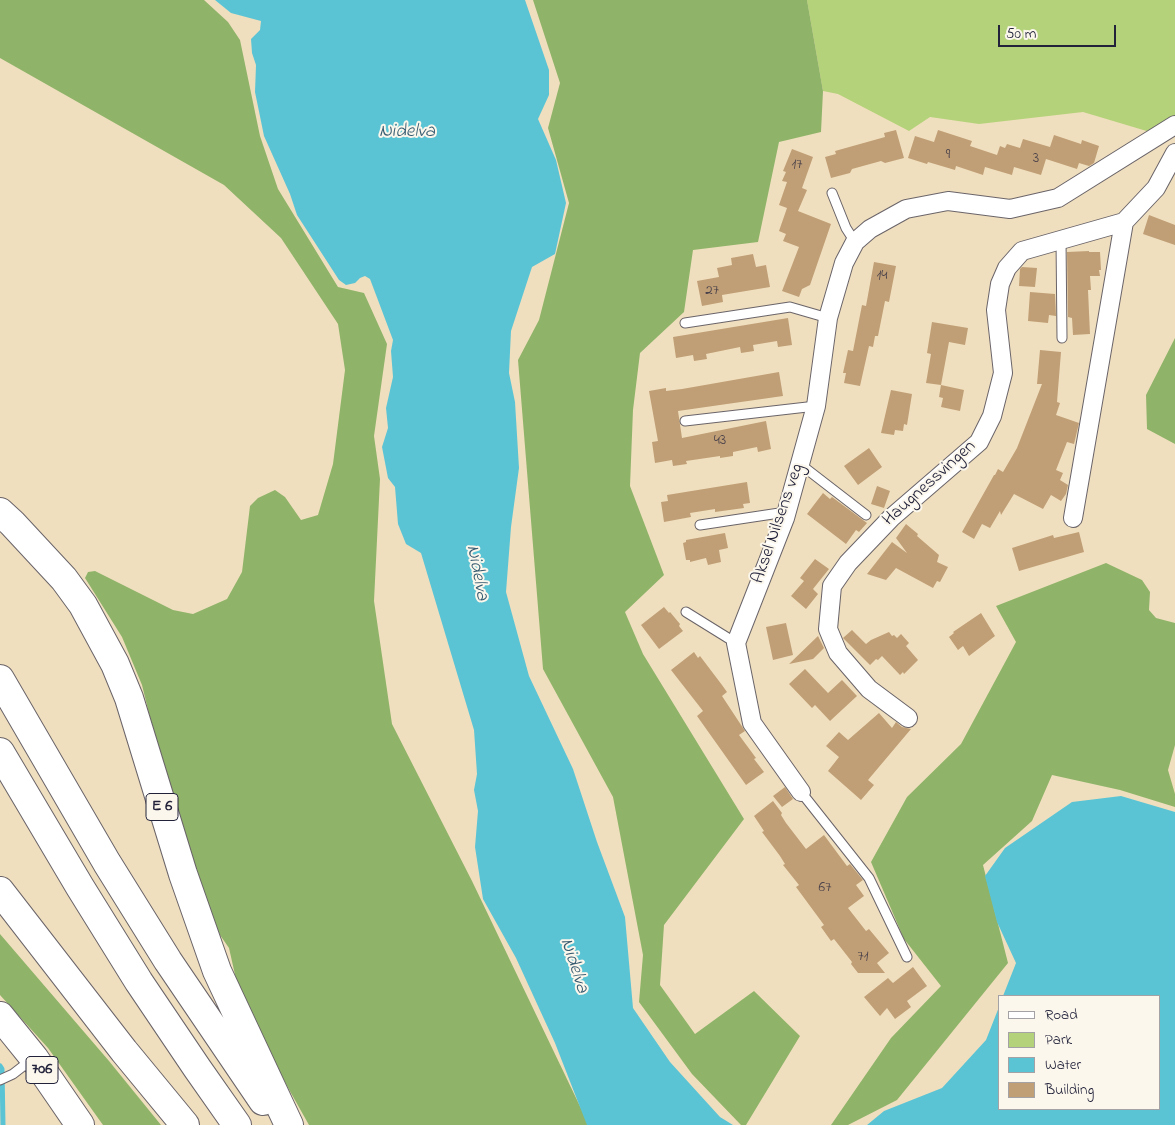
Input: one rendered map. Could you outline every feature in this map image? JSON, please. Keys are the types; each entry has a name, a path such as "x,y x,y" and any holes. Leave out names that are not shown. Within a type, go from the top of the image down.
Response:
{"highway":[{"name":"E 6","path":"0,512 64,579 83,605 115,664 129,698 183,874 217,971 289,1125"},
{"path":"0,679 107,863 168,961 280,1125"},
{"path":"0,752 134,974 237,1125"},
{"path":"0,891 124,1051 185,1125"},
{"name":"706","path":"0,1016 23,1066 80,1125"}],"street":[{"name":"Aksel Nilsens veg","path":"736,643 786,512 816,406 828,318 844,263 855,242 870,229 906,209 948,201 1010,209 1058,198 1173,132"},
{"path":"1073,518 1124,222 1156,188 1175,153"},
{"name":"Haugnessvingen","path":"908,718 869,690 838,653 828,629 832,586 848,562 891,518 979,442 992,416 1003,373 996,310 1000,284 1007,268 1022,251 1124,222"},
{"path":"736,643 752,723 801,792"}],"lane":[{"path":"832,193 846,228 855,242"},
{"path":"1061,240 1062,338"},
{"path":"685,323 790,307 828,318"},
{"path":"685,421 816,406"},
{"path":"800,464 866,514"},
{"path":"700,525 786,512"},
{"path":"686,612 736,643"},
{"path":"801,792 869,878 907,957"},
{"path":"0,1080 23,1066"}],"green space":[{"path":"0,0 204,0 228,22 240,40 260,136 278,189 338,287 364,293 387,344 374,436 380,479 374,601 392,724 472,881 589,1125 309,1125 287,1086 238,988 229,948 220,935 184,856 142,685 122,637 85,578 88,572 95,571 173,610 193,614 227,599 242,572 250,506 258,498 275,490 285,497 301,520 318,515 333,464 345,370 338,324 281,238 224,185 0,58"},
{"path":"533,0 807,0 823,91 821,132 779,142 758,242 693,250 684,312 640,353 633,410 630,486 664,575 625,612 643,654 744,819 664,925 660,985 695,1034 754,991 800,1036 746,1125 741,1125 692,1074 639,1002 643,955 613,797 543,669 518,360 539,320 569,203 548,128 560,83"},
{"path":"807,0 1175,0 1175,118 1150,132 1083,112 979,124 930,117 909,131 838,94 823,91"},
{"path":"1175,338 1175,444 1147,429 1146,395"},
{"path":"1106,563 1142,580 1150,592 1149,610 1156,618 1175,623 1175,745 1168,770 1175,794 1175,807 1120,790 1052,775 1032,821 983,865 1008,963 897,1100 848,1125 831,1125 891,1038 941,986 904,939 871,862 907,797 961,744 1016,642 996,606"},
{"path":"0,934 161,1125 103,1125 48,1048 0,995"}],"water":[{"name":"Nidelva","path":"215,0 525,0 549,70 549,95 538,119 556,160 566,203 555,254 532,267 511,331 509,373 515,402 519,468 511,527 506,592 529,676 573,769 597,842 625,917 633,1008 670,1062 720,1117 733,1125 587,1125 555,1043 516,958 483,899 475,847 478,811 474,790 477,774 474,730 421,553 406,544 398,524 395,487 388,478 382,447 388,428 386,408 393,377 391,351 393,340 370,279 365,276 355,283 346,285 339,280 297,215 290,194 264,136 255,92 256,65 252,53 251,39 260,30 261,21 231,13"},
{"path":"1121,796 1175,812 1175,1125 867,1125 884,1111 942,1088 986,1040 998,1010 998,1110 1160,1110 1160,995 1003,995 1016,963 997,922 985,876 1005,848 1072,802"}],"building":[{"path":"896,130 904,158 885,163 881,161 852,169 850,173 831,178 825,157 836,154 835,151 885,137 884,133"},
{"path":"938,130 972,141 970,146 997,155 1000,146 1005,148 1007,144 1020,148 1023,139 1050,147 1054,135 1081,144 1082,140 1099,146 1094,163 1089,166 1079,163 1077,169 1046,159 1041,175 1014,167 1012,175 985,167 983,175 956,166 955,170 908,158 915,136 934,142"},
{"path":"792,149 813,157 802,188 807,190 798,211 831,224 810,285 802,289 799,297 782,291 799,247 783,241 786,234 779,231 787,208 779,205 787,182 782,181 786,172 783,171"},
{"path":"1149,215 1175,225 1175,245 1143,234"},
{"path":"1067,252 1100,252 1101,270 1099,270 1100,276 1090,276 1091,290 1088,290 1090,334 1073,335 1072,318 1068,317"},
{"path":"753,254 756,267 766,265 770,287 722,295 723,302 702,306 697,281 719,277 717,268 732,265 731,258"},
{"path":"874,262 896,266 889,302 885,301 878,336 875,336 873,347 869,346 860,386 844,383 846,373 843,373 848,350 853,351 862,305 866,306"},
{"path":"1022,267 1037,268 1035,287 1019,286 1020,269"},
{"path":"1030,292 1055,294 1056,316 1049,315 1048,323 1028,321"},
{"path":"788,318 792,345 778,347 777,341 753,345 754,351 741,353 740,347 706,354 707,359 694,361 693,355 676,358 673,337"},
{"path":"932,322 968,328 965,345 949,342 941,385 926,383 931,354 927,353"},
{"path":"1040,350 1061,352 1057,402 1060,403 1056,415 1079,423 1074,444 1067,442 1056,470 1063,473 1060,480 1068,485 1066,494 1061,501 1051,495 1043,509 1014,494 1001,515 1000,511 990,528 982,524 974,539 962,532 994,475 998,469 1003,472 1017,448 1042,384 1037,384"},
{"path":"779,372 783,396 678,411 682,438 766,421 771,449 758,452 757,447 733,452 733,456 686,461 687,464 673,466 672,460 655,463 652,442 658,441 649,391 666,388 666,391 682,389"},
{"path":"941,385 964,390 960,411 941,407 943,398 939,397"},
{"path":"891,390 912,394 907,425 904,424 903,431 895,430 894,435 881,433"},
{"path":"869,448 882,467 858,485 844,466"},
{"path":"747,482 750,503 743,504 744,508 715,512 715,509 690,513 691,517 664,522 661,502 668,501 667,495"},
{"path":"877,486 890,491 884,508 871,504"},
{"path":"823,493 830,499 832,497 867,523 859,532 856,530 846,544 807,514"},
{"path":"906,524 939,555 937,562 948,567 940,582 937,581 933,588 896,568 886,580 867,574 892,542 907,553 896,538"},
{"path":"1079,532 1084,552 1019,571 1012,548 1053,535 1054,538"},
{"path":"725,533 728,548 719,550 721,562 708,565 706,558 690,562 690,560 686,560 683,543 686,540"},
{"path":"815,559 829,569 813,589 818,594 806,609 791,596 804,581 800,578"},
{"path":"664,607 680,624 679,626 683,631 659,649 641,625"},
{"path":"981,613 995,636 969,656 963,646 958,650 949,637 953,632"},
{"path":"786,623 793,655 773,660 766,627"},
{"path":"852,630 866,644 889,632 897,638 901,634 909,643 906,646 918,660 904,674 903,672 900,675 882,656 870,665 843,638"},
{"path":"818,636 824,648 813,659 789,664"},
{"path":"694,652 698,658 700,656 727,692 722,696 745,731 739,735 764,772 746,785 697,716 703,711 671,670"},
{"path":"805,669 828,693 842,680 857,696 830,721 815,705 812,708 789,684"},
{"path":"879,713 892,728 896,722 902,727 911,729 868,780 874,785 861,800 828,771 839,757 826,746 839,732 848,740"},
{"path":"785,787 793,799 782,807 773,796"},
{"path":"773,801 782,813 781,815 786,823 806,849 824,835 847,866 850,864 863,880 856,885 864,896 848,908 866,931 869,929 889,953 877,963 885,973 858,973 834,939 831,941 821,927 824,925 796,887 799,885 783,865 785,864 762,832 764,831 754,816"},
{"path":"913,967 927,986 907,1001 911,1007 895,1019 887,1008 880,1016 864,997 888,978 893,983"}],"waterway":[{"path":"0,1066 2,1069 3,1125"}]}
